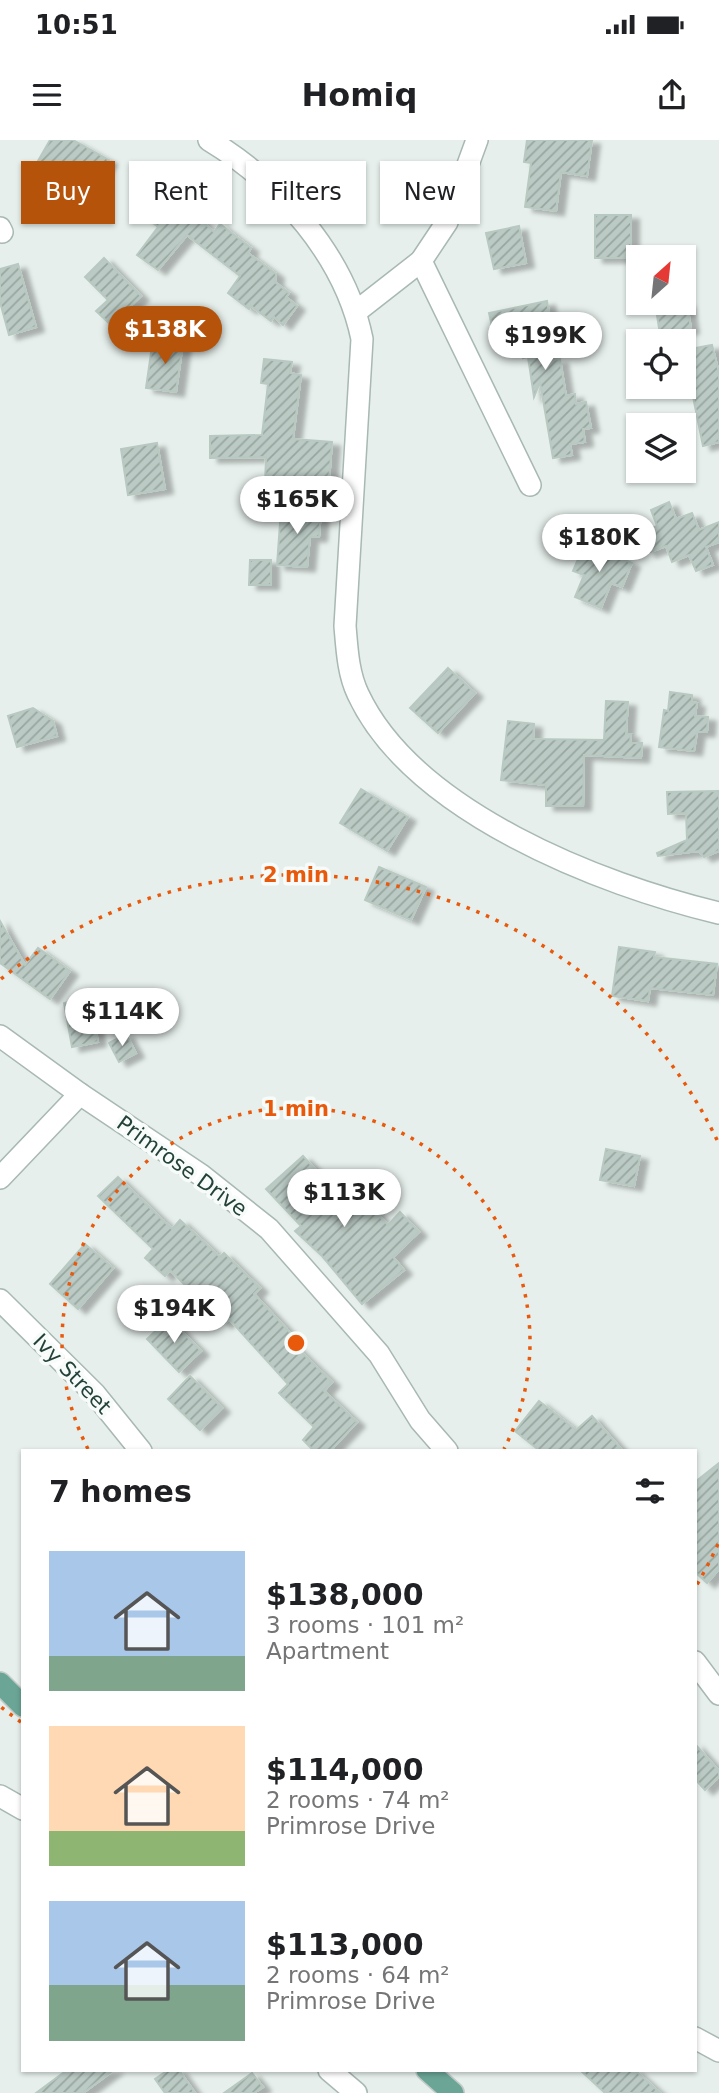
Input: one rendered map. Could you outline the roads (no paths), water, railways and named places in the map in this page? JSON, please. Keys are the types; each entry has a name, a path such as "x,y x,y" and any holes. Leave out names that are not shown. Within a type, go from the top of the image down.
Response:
{"main road":[{"path":"0,1683 21,1704"},
{"path":"429,2072 453,2093"}],"street":[{"path":"209,140 259,176 302,218 335,270 356,311 362,339 345,626 349,665 358,694 374,720 396,749 416,768 491,824 568,864 626,888 719,913"},
{"path":"356,311 421,261 447,222 477,140"},
{"path":"421,261 530,485"},
{"name":"Primrose Drive","path":"0,1036 80,1094 201,1175 269,1229 379,1354 420,1420 445,1449"},
{"path":"0,1178 80,1094"},
{"name":"Ivy Street","path":"0,1300 95,1395 139,1449"},
{"path":"697,1665 719,1694"},
{"path":"0,1796 21,1808"},
{"path":"697,2039 719,2050"},
{"path":"331,2072 356,2093"}]}
